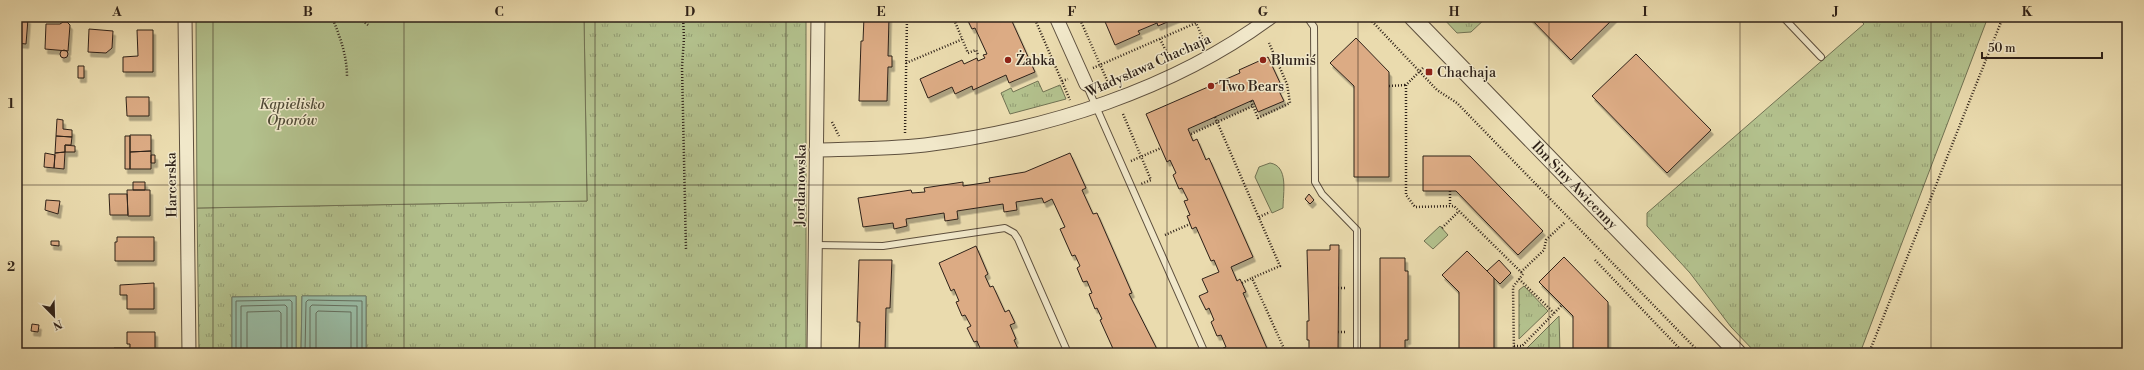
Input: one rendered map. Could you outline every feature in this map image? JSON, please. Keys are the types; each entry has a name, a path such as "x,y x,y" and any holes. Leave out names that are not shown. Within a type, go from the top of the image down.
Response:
{"street":[{"name":"Harcerska","path":"185,17 189,353"},
{"name":"Jordanowska","path":"814,353 818,17"},
{"path":"1056,17 1086,84"},
{"name":"Władysława Chachaja","path":"816,150 898,147 958,140 1021,128 1096,106 1127,94 1202,60 1228,46 1271,17"},
{"name":"Ibn Siny Awicenny","path":"1412,17 1738,353"}],"lane":[{"path":"1307,17 1314,27 1315,182 1322,194 1357,230 1357,353"},
{"path":"1782,17 1821,57"},
{"path":"1086,84 1205,353"},
{"path":"815,245 883,246 1005,228 1014,233 1018,239 1068,353"}],"path":[{"path":"332,17 341,39 347,63 348,77"},
{"path":"358,17 368,25"},
{"path":"682,17 684,38 682,67 686,250"},
{"path":"905,134 907,17"},
{"path":"953,17 968,53 976,50 978,55"},
{"path":"1034,17 1070,101"},
{"path":"1079,17 1110,87"},
{"path":"1368,17 1436,90 1457,103 1700,353"},
{"path":"1869,353 2003,17"},
{"path":"1100,65 1196,23 1206,44"},
{"path":"1160,38 1171,61"},
{"path":"906,63 963,39"},
{"path":"1250,101 1258,118 1290,103 1287,84 1269,43"},
{"path":"1389,86 1406,85 1423,68"},
{"path":"1406,85 1406,195 1415,206 1454,206 1523,274 1513,287 1514,353"},
{"path":"1191,134 1253,106"},
{"path":"1123,114 1151,180 1132,188"},
{"path":"1215,117 1280,266 1242,283"},
{"path":"1122,165 1161,148"},
{"path":"1450,191 1450,206"},
{"path":"1442,228 1459,211"},
{"path":"1259,217 1270,212"},
{"path":"1521,272 1544,250 1546,240 1565,222"},
{"path":"1154,240 1190,224"},
{"path":"1595,260 1680,349 1675,353"},
{"path":"1252,278 1286,353"},
{"path":"1520,279 1554,313"},
{"path":"1514,346 1522,346 1562,305"}],"green space":[{"name":"Kąpielisko Oporów","path":"196,17 584,17 587,201 197,208"},
{"path":"584,17 806,17 806,353 366,353 366,296 302,296 301,353 296,353 296,296 232,297 232,353 199,353 197,208 587,201"},
{"path":"1442,17 1487,17 1471,32 1457,33"},
{"path":"1857,17 1988,17 1860,353 1756,353 1731,327 1690,273 1647,226 1647,213 1864,24"},
{"path":"1038,81 1043,92 1060,85 1066,99 1010,114 1001,93 1011,88 1013,92"},
{"path":"1270,163 1276,165 1280,169 1284,181 1283,208 1272,213 1255,177 1259,167"},
{"path":"1440,226 1448,235 1433,249 1424,241"},
{"path":"1524,286 1548,311 1519,339 1519,290"},
{"path":"1559,316 1560,353 1522,353"}],"water":[{"path":"296,296 296,353 232,353 232,297"},
{"path":"302,296 366,296 366,353 301,353"}],"building":[{"path":"864,17 889,17 888,56 892,56 892,67 888,67 887,101 859,101 861,41 863,41"},
{"path":"966,17 1010,17 1035,72 1009,83 1006,75 973,90 972,86 955,94 952,87 928,98 920,79 962,60 964,64 977,58 978,61 985,58 983,55 987,54 975,28 972,29"},
{"path":"1103,17 1179,17 1158,26 1157,23 1138,31 1140,34 1115,45"},
{"path":"1529,17 1615,17 1571,60"},
{"path":"17,19 28,19 26,44 17,43"},
{"path":"67,22 70,25 68,51 45,49 46,24 60,24"},
{"path":"89,29 113,31 112,48 106,53 88,52"},
{"path":"137,30 153,30 153,72 123,72 123,57 138,56"},
{"path":"1356,38 1389,72 1389,177 1354,177 1354,86 1330,63"},
{"path":"62,50 66,50 68,54 66,58 62,58 60,56 60,52"},
{"path":"1636,54 1711,130 1667,173 1592,96"},
{"path":"1268,57 1282,87 1278,89 1284,101 1258,112 1253,100 1188,129 1193,141 1197,139 1206,160 1209,158 1253,257 1231,267 1237,281 1240,279 1246,292 1243,293 1269,353 1225,353 1223,348 1226,347 1221,335 1217,336 1211,322 1214,320 1209,308 1206,310 1199,296 1208,292 1202,279 1219,272 1214,260 1211,261 1196,227 1192,229 1187,216 1190,215 1184,201 1188,200 1182,188 1179,189 1173,175 1176,173 1170,160 1167,162 1146,114 1240,73 1239,70"},
{"path":"78,66 84,66 84,78 78,78"},
{"path":"126,97 149,97 149,116 127,116"},
{"path":"57,119 63,120 63,129 72,130 72,137 56,136"},
{"path":"130,135 151,135 151,151 130,152"},
{"path":"56,136 72,137 71,145 65,145 65,152 55,153"},
{"path":"125,136 130,136 130,169 125,169"},
{"path":"65,145 75,146 75,152 65,152"},
{"path":"151,151 151,169 130,169 130,152"},
{"path":"65,152 64,169 54,168 55,153"},
{"path":"45,153 55,155 54,168 44,167"},
{"path":"1070,153 1086,188 1082,190 1093,214 1097,213 1132,293 1129,294 1159,353 1115,353 1100,320 1102,319 1097,308 1095,309 1089,294 1092,293 1087,281 1083,282 1077,268 1080,266 1075,255 1072,256 1060,229 1065,227 1052,199 1044,203 1042,198 1016,202 1017,210 1004,212 1003,204 957,211 958,219 945,221 944,213 906,219 907,226 894,229 893,223 863,227 858,198 911,190 912,193 925,192 924,188 963,182 963,186 990,182 989,178 1025,172"},
{"path":"151,155 155,155 155,163 151,163"},
{"path":"1423,156 1470,156 1543,231 1518,255 1456,191 1423,191"},
{"path":"133,182 145,182 145,190 133,190"},
{"path":"127,190 150,190 150,216 128,216"},
{"path":"109,194 127,194 128,215 110,215"},
{"path":"1309,194 1314,200 1310,204 1305,199"},
{"path":"46,200 60,201 58,214 45,210"},
{"path":"117,237 154,237 154,261 115,261 115,242 117,242"},
{"path":"51,241 59,241 59,246 51,245"},
{"path":"1330,245 1339,245 1338,353 1309,353 1309,340 1307,340 1307,321 1309,321 1307,250 1330,250"},
{"path":"976,246 988,274 985,276 990,287 993,286 1005,312 1009,310 1015,323 1010,325 1016,339 1014,340 1019,351 1021,350 1023,353 982,353 977,341 974,342 967,328 971,326 965,315 962,316 956,302 959,301 954,289 951,291 939,263"},
{"path":"1467,251 1494,278 1494,353 1459,353 1459,292 1442,275"},
{"path":"1564,257 1608,302 1608,353 1573,353 1573,316 1539,282"},
{"path":"1380,258 1405,258 1405,271 1408,271 1408,340 1405,340 1405,353 1380,353"},
{"path":"859,260 892,260 890,308 886,308 885,353 857,353 857,350 859,350 860,322 857,322"},
{"path":"1499,260 1511,273 1500,284 1487,271"},
{"path":"154,283 154,309 127,309 127,295 120,295 120,285"},
{"path":"32,324 39,325 38,332 31,331"},
{"path":"127,332 155,332 155,353 114,353 114,348 130,348 130,344 127,344"}],"place":[{"name":"Żabka","path":"1008,60"},
{"name":"Blumiś","path":"1263,60"},
{"name":"Chachaja","path":"1429,72"},
{"name":"Two Bears","path":"1211,86"}]}
